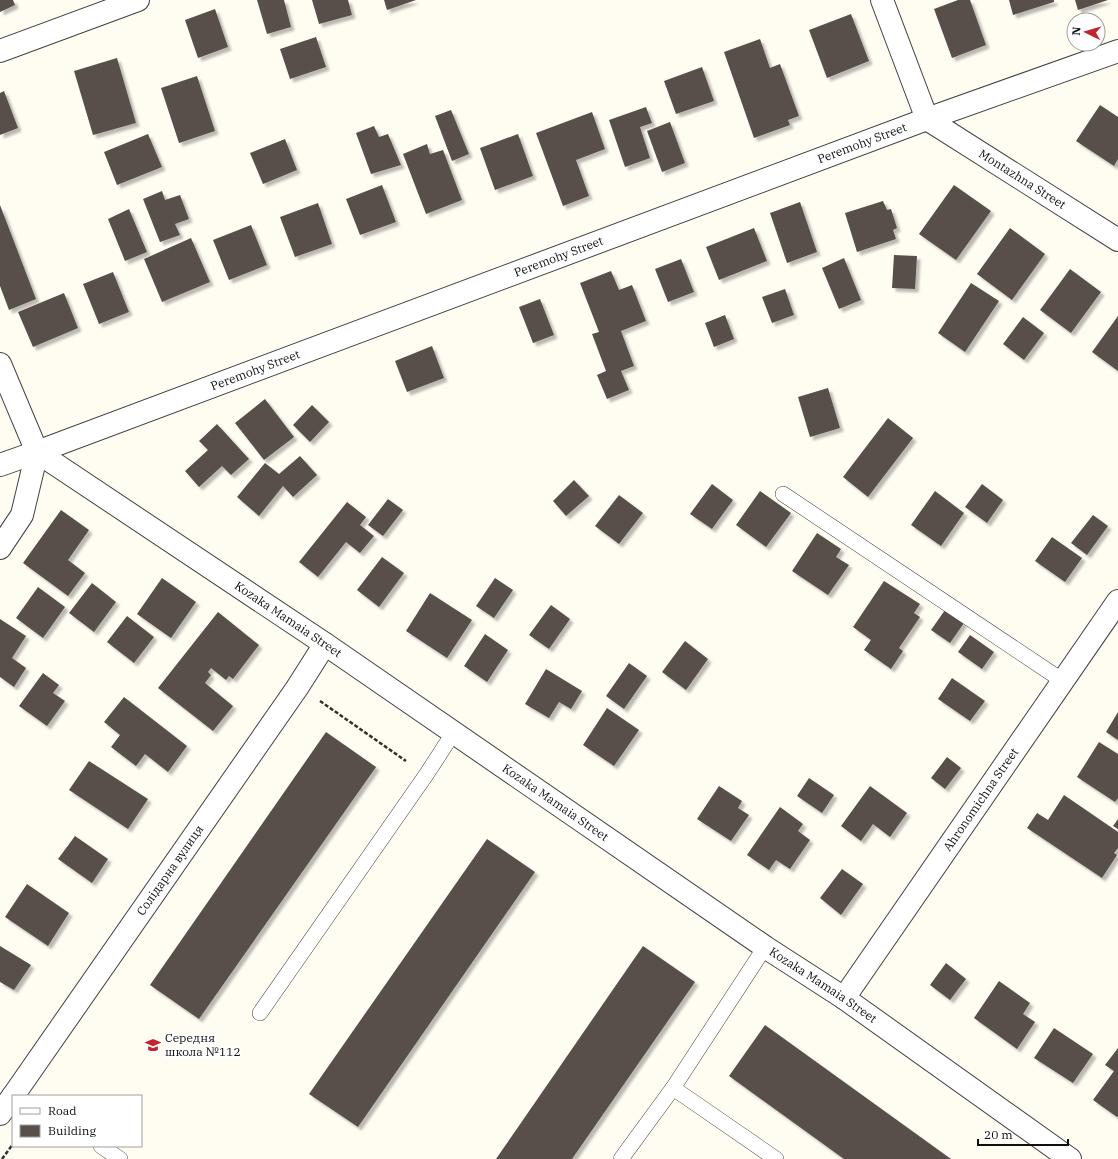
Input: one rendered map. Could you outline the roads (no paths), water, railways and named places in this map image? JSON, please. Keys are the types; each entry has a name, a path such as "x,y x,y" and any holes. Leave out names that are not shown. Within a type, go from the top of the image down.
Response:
{"street":[{"path":"0,51 138,0"},
{"path":"882,0 927,119"},
{"name":"Peremohy Street","path":"0,465 927,119 1118,52"},
{"name":"Montazhna Street","path":"927,119 1118,240"},
{"path":"0,364 37,452 22,515 0,548"},
{"name":"Kozaka Mamaia Street","path":"37,452 454,732 765,947 844,998 1070,1159"},
{"name":"Ahronomichna Street","path":"844,998 1118,602"},
{"name":"Солідарна вулиця","path":"18,1094 296,688 324,644"},
{"name":"Солідарна вулиця","path":"0,1114 12,1101"}],"lane":[{"path":"783,494 1063,681"},
{"path":"260,1013 426,776 454,732"},
{"path":"621,1159 673,1088 765,947"},
{"path":"673,1088 776,1159"},
{"path":"102,1147 120,1159"}],"place":[{"name":"Середня школа №112","path":"153,1045"}]}
